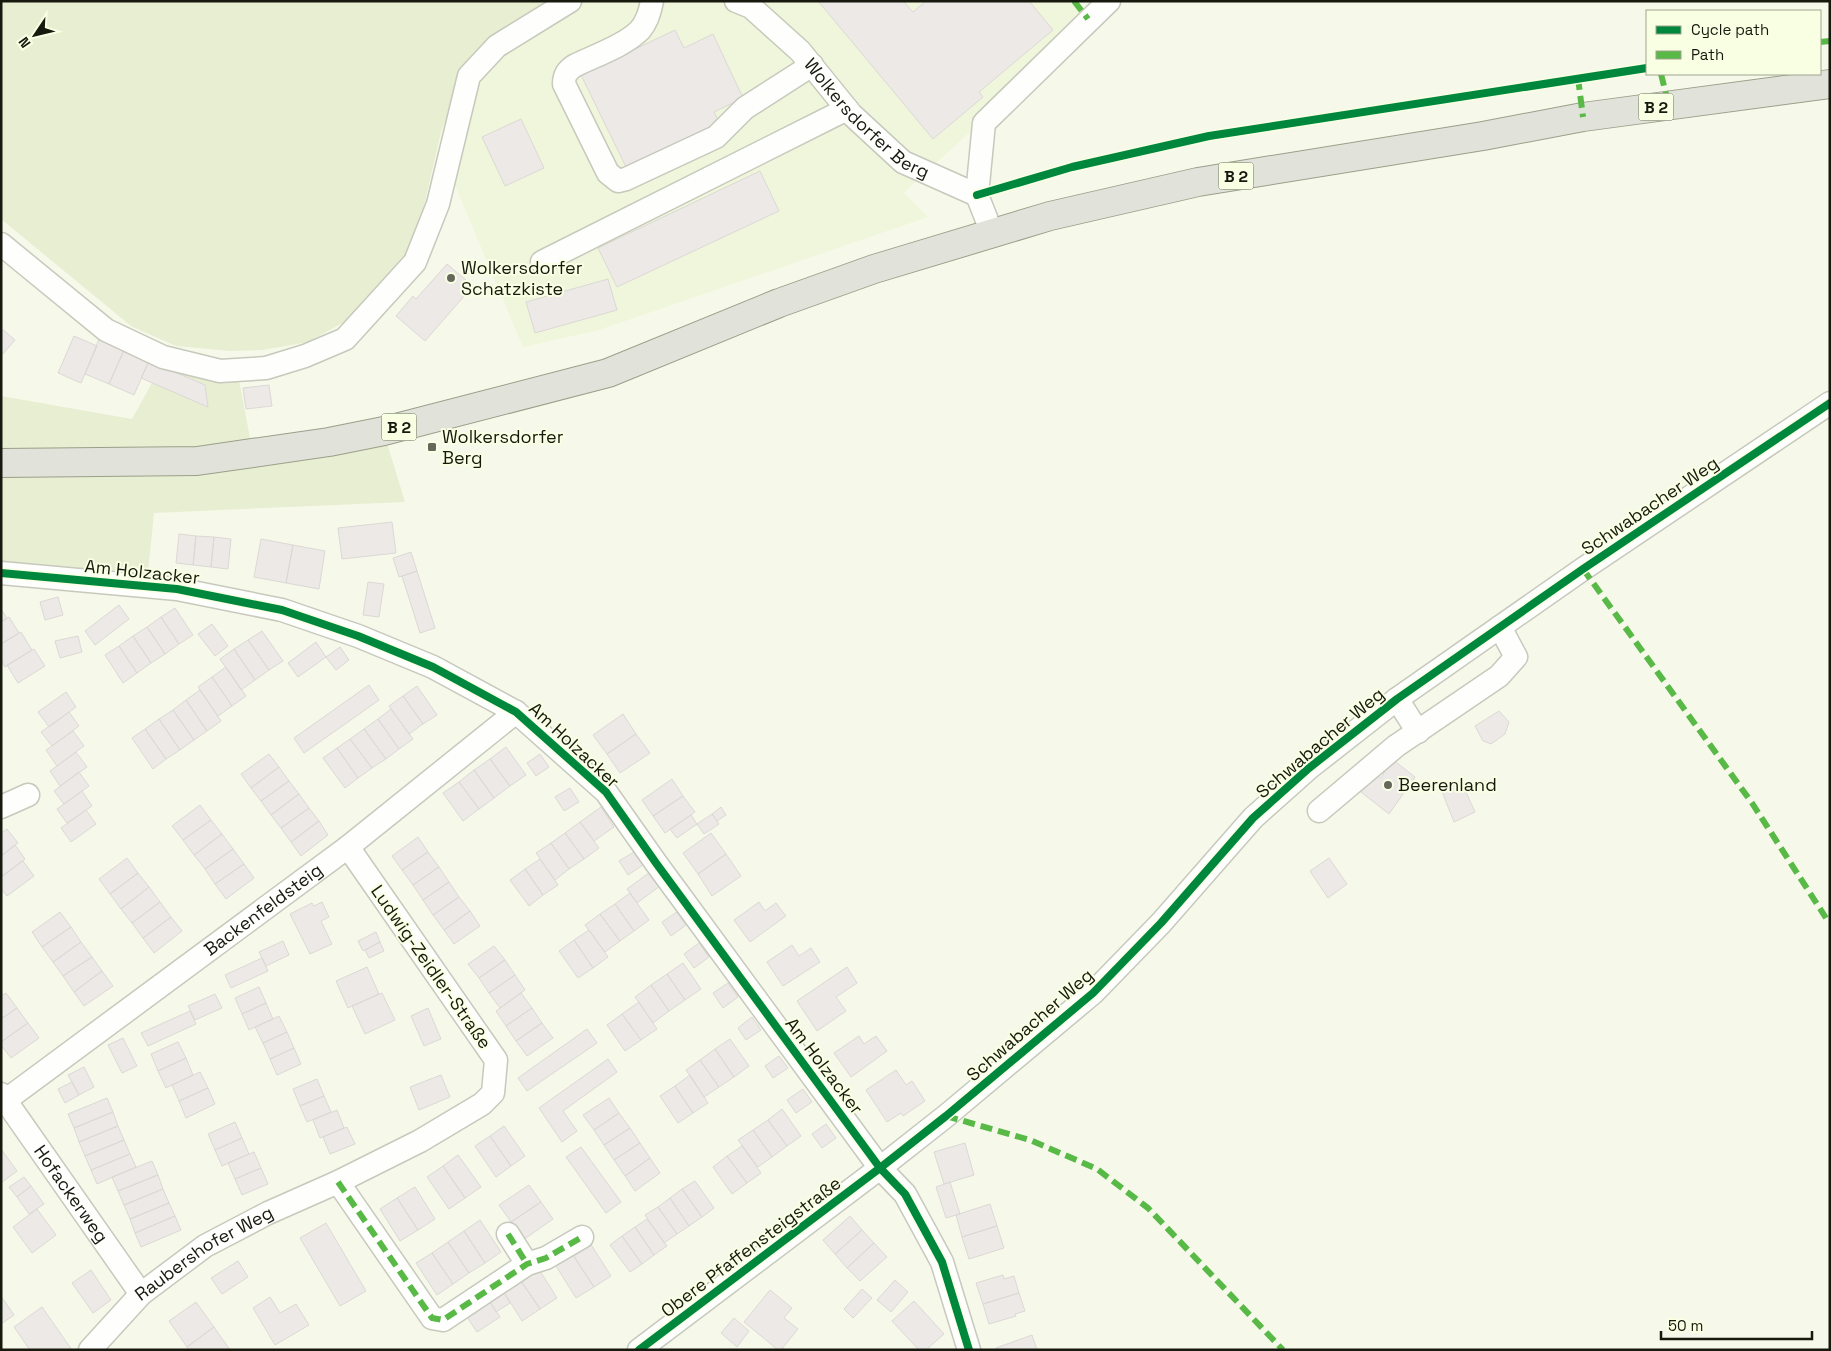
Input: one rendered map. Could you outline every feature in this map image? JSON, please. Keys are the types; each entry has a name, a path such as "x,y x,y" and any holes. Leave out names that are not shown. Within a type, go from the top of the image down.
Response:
{"main road":[{"name":"B 2","path":"1,464 197,461 329,442 384,431 608,373 779,303 874,269 1050,216 1198,182 1483,136 1583,117 1830,84"}],"street":[{"path":"1,244 106,330 163,357 220,371 266,368 305,356 345,339 415,262 438,204 469,76 498,46 570,1"},
{"path":"652,1 649,14 640,30 625,41 574,66 564,76 564,84 608,173 618,181 716,137 745,108 812,65"},
{"name":"Wolkersdorfer Berg","path":"736,1 751,7 800,51 847,109 903,162 977,195"},
{"path":"992,233 977,195 984,123 1109,1"},
{"path":"542,262 847,109"},
{"name":"Schwabacher Weg","path":"880,1168 946,1116 1093,993 1161,924 1253,818 1309,768 1397,698 1830,403"},
{"name":"Am Holzacker","path":"1,573 177,589 282,610 358,636 433,667 516,712 606,792 880,1168 905,1194 942,1262 969,1350"},
{"path":"1319,811 1396,746 1499,676 1516,657 1500,627"},
{"path":"1397,698 1418,732"},
{"name":"Backenfeldsteig","path":"3,1097 348,847 516,712"},
{"path":"1,807 28,795"},
{"name":"Ludwig-Zeidler-Straße","path":"348,847 496,1060 493,1093"},
{"name":"Raubershofer Weg","path":"90,1350 141,1294 205,1246 268,1213 338,1182 420,1141 482,1104 493,1093"},
{"name":"Hofackerweg","path":"3,1097 141,1294"},
{"name":"Obere Pfaffensteigstraße","path":"639,1350 880,1168"},
{"path":"338,1182 432,1318 443,1320 527,1264 546,1258 582,1238"},
{"path":"508,1234 527,1264"}],"shaded area":[{"path":"1,1 552,1 464,73 442,128 423,210 405,261 355,316 308,342 263,350 229,351 176,346 131,326 1,219"},
{"path":"552,1 1078,1 1092,19 904,193 928,217 599,330 523,347 451,176 442,128 464,73"},
{"path":"163,363 239,380 254,459 384,433 405,502 154,513 148,572 1,565 1,396 132,419"}],"building":[{"path":"818,1 903,1 913,12 926,1 1029,1 1053,30 979,92 983,97 933,139"},
{"path":"675,30 684,48 713,34 743,98 714,112 721,126 628,171 581,75"},
{"path":"521,119 544,168 505,186 482,137"},
{"path":"760,171 779,211 617,287 598,248"},
{"path":"447,264 473,286 425,341 396,316 413,296 416,299"},
{"path":"608,279 617,310 535,333 526,302"},
{"path":"1,328 15,340 1,356"},
{"path":"74,336 97,346 81,383 58,373"},
{"path":"99,339 124,350 109,384 85,374"},
{"path":"124,350 149,361 134,395 109,384"},
{"path":"149,361 205,385 208,407 141,378"},
{"path":"269,385 272,406 246,409 243,388"},
{"path":"392,522 396,553 342,559 338,528"},
{"path":"179,534 196,536 193,565 176,563"},
{"path":"196,536 214,537 211,567 193,565"},
{"path":"214,537 231,539 228,569 211,567"},
{"path":"261,539 293,545 286,583 254,577"},
{"path":"293,545 325,551 319,589 286,583"},
{"path":"411,552 417,571 399,577 393,558"},
{"path":"417,571 435,628 420,633 402,576"},
{"path":"368,582 384,584 379,617 363,615"},
{"path":"58,597 63,615 45,620 40,602"},
{"path":"119,605 129,619 95,645 85,631"},
{"path":"175,608 193,635 179,644 161,617"},
{"path":"1,609 7,618 1,622"},
{"path":"9,617 19,633 1,644 1,622"},
{"path":"161,617 179,644 165,654 147,627"},
{"path":"212,624 228,646 215,656 198,634"},
{"path":"147,627 165,654 151,663 133,636"},
{"path":"262,631 283,661 269,670 248,640"},
{"path":"21,632 32,650 5,667 1,660 1,644"},
{"path":"78,636 82,652 60,658 55,641"},
{"path":"133,636 151,663 137,673 119,646"},
{"path":"248,640 269,670 255,680 234,649"},
{"path":"316,642 326,657 298,677 288,663"},
{"path":"119,646 137,673 123,683 105,655"},
{"path":"340,647 349,660 336,670 326,657"},
{"path":"34,649 45,666 18,683 7,665"},
{"path":"234,649 255,680 241,690 220,659"},
{"path":"226,667 246,696 232,706 212,677"},
{"path":"212,677 232,706 218,716 198,687"},
{"path":"369,685 379,700 304,753 294,738"},
{"path":"417,686 437,715 423,724 403,696"},
{"path":"200,690 221,721 207,731 186,700"},
{"path":"66,692 76,707 49,727 38,712"},
{"path":"403,696 423,724 409,734 389,706"},
{"path":"186,700 207,731 194,740 173,710"},
{"path":"391,709 413,739 399,749 378,719"},
{"path":"173,710 194,740 180,750 159,719"},
{"path":"1499,711 1509,722 1505,734 1491,744 1483,741 1475,726"},
{"path":"69,712 79,726 52,746 41,732"},
{"path":"623,714 636,734 607,754 593,735"},
{"path":"159,719 180,750 166,759 145,729"},
{"path":"378,719 399,749 386,759 364,729"},
{"path":"145,729 166,759 153,769 132,738"},
{"path":"364,729 386,759 372,768 350,739"},
{"path":"73,731 84,746 57,766 46,750"},
{"path":"636,734 650,753 620,773 607,754"},
{"path":"350,739 372,768 358,778 337,748"},
{"path":"506,747 526,775 510,786 490,759"},
{"path":"337,748 358,778 345,788 323,758"},
{"path":"76,752 87,767 60,786 50,771"},
{"path":"269,754 279,767 251,788 241,774"},
{"path":"540,754 549,767 536,776 527,763"},
{"path":"490,759 510,786 494,798 474,770"},
{"name":"Beerenland","path":"1392,759 1415,777 1389,814 1361,792 1375,774 1381,778"},
{"path":"279,767 289,781 261,801 251,788"},
{"path":"474,770 494,798 479,809 459,782"},
{"path":"79,772 89,786 64,804 54,791"},
{"path":"672,779 683,796 653,816 642,800"},
{"path":"289,781 299,794 271,815 261,801"},
{"path":"1461,781 1475,812 1454,822 1441,789"},
{"path":"459,782 479,809 463,821 443,793"},
{"path":"570,788 579,802 564,811 555,797"},
{"path":"82,791 92,806 67,823 57,809"},
{"path":"299,794 309,808 281,828 271,815"},
{"path":"683,796 695,812 665,833 653,816"},
{"path":"200,805 211,820 183,840 172,826"},
{"path":"601,807 614,827 594,841 580,822"},
{"path":"721,807 726,815 717,821 712,814"},
{"path":"309,808 319,821 291,842 281,828"},
{"path":"86,810 96,824 71,842 61,828"},
{"path":"712,814 719,824 704,834 697,824"},
{"path":"691,815 697,824 677,838 670,829"},
{"path":"211,820 222,834 194,855 183,840"},
{"path":"319,821 328,835 301,856 291,842"},
{"path":"580,822 599,848 584,859 565,833"},
{"path":"7,829 18,843 1,856 1,833"},
{"path":"565,833 584,859 569,869 551,843"},
{"path":"711,833 726,854 698,874 683,853"},
{"path":"222,834 233,849 205,869 194,855"},
{"path":"418,837 428,852 402,870 392,856"},
{"path":"551,843 569,869 555,880 536,853"},
{"path":"15,845 25,859 1,877 1,856"},
{"path":"233,849 244,864 215,884 205,869"},
{"path":"428,852 439,867 413,885 402,870"},
{"path":"634,852 643,865 628,875 619,861"},
{"path":"726,854 741,876 712,896 698,874"},
{"path":"127,858 138,873 110,894 99,879"},
{"path":"1329,858 1347,884 1328,898 1310,871"},
{"path":"540,859 558,885 543,895 525,869"},
{"path":"23,861 34,876 7,896 1,889 1,877"},
{"path":"244,864 254,878 226,899 215,884"},
{"path":"439,867 449,882 423,900 413,885"},
{"path":"525,869 543,895 529,906 510,880"},
{"path":"650,872 660,886 637,903 627,889"},
{"path":"138,873 149,887 121,909 110,894"},
{"path":"449,882 459,897 433,915 423,900"},
{"path":"149,887 160,902 132,923 121,909"},
{"path":"630,893 649,920 634,931 615,904"},
{"path":"459,897 470,911 444,930 433,915"},
{"path":"160,902 171,917 143,938 132,923"},
{"path":"322,902 329,917 321,921 332,944 310,954 290,914 312,903 314,906"},
{"path":"759,902 765,911 776,903 786,916 750,942 734,920"},
{"path":"615,904 634,931 620,941 600,914"},
{"path":"470,911 480,926 454,944 444,930"},
{"path":"60,912 71,927 42,947 32,932"},
{"path":"677,912 686,925 671,936 662,922"},
{"path":"600,914 620,941 605,952 585,925"},
{"path":"171,917 182,931 154,953 143,938"},
{"path":"71,927 81,942 53,962 42,947"},
{"path":"589,930 608,957 593,968 574,940"},
{"path":"376,932 380,942 363,951 358,941"},
{"path":"574,940 593,968 578,978 559,951"},
{"path":"283,941 289,955 266,966 259,952"},
{"path":"81,942 92,957 63,976 53,962"},
{"path":"380,942 384,951 369,958 365,950"},
{"path":"699,943 709,957 694,968 684,954"},
{"path":"792,945 799,956 811,948 820,962 783,986 767,962"},
{"path":"494,946 505,960 479,978 468,964"},
{"path":"92,957 102,971 74,992 63,976"},
{"path":"262,958 268,971 231,988 225,975"},
{"path":"505,960 515,975 489,993 479,978"},
{"path":"683,963 701,989 685,1000 667,974"},
{"path":"367,967 379,994 348,1008 336,981"},
{"path":"847,967 857,983 836,997 846,1011 817,1031 797,1001"},
{"path":"102,971 113,986 84,1006 74,992"},
{"path":"667,974 685,1000 669,1011 651,985"},
{"path":"515,975 525,990 500,1008 489,993"},
{"path":"728,983 738,997 723,1008 713,993"},
{"path":"651,985 669,1011 653,1023 635,997"},
{"path":"259,987 266,1003 242,1014 235,998"},
{"path":"6,993 17,1008 1,1019 1,996"},
{"path":"382,993 395,1020 365,1034 352,1006"},
{"path":"521,993 532,1008 506,1026 496,1011"},
{"path":"215,994 222,1008 195,1020 188,1006"},
{"path":"639,1002 657,1029 641,1040 622,1014"},
{"path":"266,1003 273,1019 249,1030 242,1014"},
{"path":"17,1008 28,1023 1,1042 1,1019"},
{"path":"428,1008 441,1039 424,1046 411,1016"},
{"path":"532,1008 542,1023 516,1041 506,1026"},
{"path":"190,1011 196,1024 148,1046 141,1033"},
{"path":"622,1014 641,1040 625,1051 607,1025"},
{"path":"279,1016 287,1032 263,1043 255,1027"},
{"path":"752,1017 761,1030 746,1040 738,1028"},
{"path":"28,1023 39,1038 11,1058 1,1045 1,1042"},
{"path":"542,1023 553,1038 527,1056 516,1041"},
{"path":"587,1029 597,1043 527,1091 518,1078"},
{"path":"287,1032 294,1048 270,1059 263,1043"},
{"path":"859,1036 864,1044 876,1036 887,1051 851,1077 834,1053"},
{"path":"123,1038 137,1066 122,1073 108,1045"},
{"path":"730,1039 749,1066 734,1077 715,1049"},
{"path":"178,1042 186,1058 158,1071 151,1054"},
{"path":"294,1048 301,1064 277,1075 270,1059"},
{"path":"715,1049 734,1077 719,1087 700,1060"},
{"path":"779,1056 788,1068 773,1078 765,1066"},
{"path":"186,1058 193,1075 166,1088 158,1071"},
{"path":"608,1059 617,1072 563,1111 577,1131 562,1142 539,1108"},
{"path":"700,1060 719,1087 704,1097 686,1070"},
{"path":"84,1067 94,1087 79,1095 68,1075"},
{"path":"896,1070 906,1085 912,1081 925,1101 903,1116 901,1113 887,1122 866,1090"},
{"path":"200,1072 208,1088 179,1101 172,1085"},
{"path":"441,1075 450,1097 419,1110 410,1087"},
{"path":"690,1075 708,1103 693,1113 675,1086"},
{"path":"317,1079 324,1096 300,1106 293,1089"},
{"path":"72,1082 79,1095 65,1103 58,1089"},
{"path":"675,1086 693,1113 678,1123 660,1096"},
{"path":"208,1088 215,1104 186,1118 179,1101"},
{"path":"803,1089 812,1102 796,1113 787,1100"},
{"path":"324,1096 331,1112 307,1122 300,1106"},
{"path":"107,1098 113,1112 74,1128 68,1114"},
{"path":"609,1098 619,1113 594,1130 583,1115"},
{"path":"782,1109 801,1136 787,1146 768,1120"},
{"path":"337,1110 344,1128 320,1138 313,1120"},
{"path":"113,1112 118,1126 79,1142 74,1128"},
{"path":"619,1113 630,1128 604,1145 594,1130"},
{"path":"768,1120 787,1146 772,1157 753,1130"},
{"path":"235,1122 242,1138 215,1150 208,1134"},
{"path":"826,1124 836,1138 822,1148 812,1134"},
{"path":"118,1126 124,1140 85,1156 79,1142"},
{"path":"504,1126 525,1156 511,1166 490,1136"},
{"path":"347,1127 355,1144 330,1154 323,1137"},
{"path":"630,1128 640,1143 614,1160 604,1145"},
{"path":"753,1130 772,1157 758,1167 738,1140"},
{"path":"490,1136 511,1166 496,1177 475,1146"},
{"path":"242,1138 249,1154 222,1166 215,1150"},
{"path":"124,1140 130,1154 91,1170 85,1156"},
{"path":"640,1143 650,1158 625,1176 614,1160"},
{"path":"965,1143 974,1175 944,1184 934,1152"},
{"path":"742,1146 761,1173 747,1183 727,1156"},
{"path":"581,1147 621,1202 606,1213 566,1157"},
{"path":"1,1149 17,1171 1,1183"},
{"path":"254,1152 261,1168 235,1179 228,1163"},
{"path":"130,1154 136,1167 97,1184 91,1170"},
{"path":"458,1155 481,1187 465,1198 443,1166"},
{"path":"727,1156 747,1183 732,1194 713,1167"},
{"path":"650,1158 660,1173 635,1191 625,1176"},
{"path":"152,1161 158,1175 118,1191 112,1177"},
{"path":"443,1166 465,1198 449,1209 427,1177"},
{"path":"261,1168 268,1184 242,1195 235,1179"},
{"path":"158,1175 163,1189 124,1205 118,1191"},
{"path":"24,1177 31,1186 17,1197 9,1187"},
{"path":"695,1181 714,1208 702,1217 682,1189"},
{"path":"950,1182 960,1214 946,1218 936,1187"},
{"path":"529,1185 541,1202 511,1222 499,1205"},
{"path":"31,1186 44,1204 29,1214 17,1197"},
{"path":"415,1187 435,1219 418,1230 397,1198"},
{"path":"163,1189 169,1203 130,1219 124,1205"},
{"path":"682,1189 702,1217 689,1226 670,1198"},
{"path":"397,1198 418,1230 400,1241 380,1209"},
{"path":"670,1198 689,1226 677,1234 658,1207"},
{"path":"541,1202 553,1219 523,1240 511,1222"},
{"path":"169,1203 175,1216 135,1233 130,1219"},
{"path":"990,1204 997,1226 962,1237 956,1215"},
{"path":"658,1207 677,1234 664,1243 645,1215"},
{"path":"37,1209 56,1235 32,1253 13,1227"},
{"path":"175,1216 181,1230 141,1247 135,1233"},
{"path":"850,1216 862,1230 835,1254 823,1240"},
{"path":"647,1219 667,1246 654,1255 635,1227"},
{"path":"480,1220 501,1252 485,1263 464,1231"},
{"path":"326,1223 366,1291 340,1306 300,1238"},
{"path":"997,1226 1004,1248 969,1259 962,1237"},
{"path":"635,1227 654,1255 642,1264 622,1236"},
{"path":"862,1230 874,1243 847,1268 835,1254"},
{"path":"464,1231 485,1263 469,1273 448,1242"},
{"path":"622,1236 642,1264 630,1272 610,1245"},
{"path":"448,1242 469,1273 453,1284 432,1253"},
{"path":"590,1243 611,1276 594,1287 573,1255"},
{"path":"874,1243 887,1257 860,1281 847,1268"},
{"path":"432,1253 453,1284 437,1295 416,1263"},
{"path":"573,1255 594,1287 576,1298 556,1266"},
{"path":"238,1261 248,1277 222,1294 211,1278"},
{"path":"537,1266 557,1298 540,1309 519,1278"},
{"path":"91,1270 111,1300 93,1313 72,1283"},
{"path":"1003,1275 1004,1279 1014,1276 1019,1293 983,1304 976,1283"},
{"path":"519,1278 540,1309 522,1321 502,1289"},
{"path":"895,1280 908,1292 891,1312 877,1300"},
{"path":"502,1289 510,1303 496,1312 488,1298"},
{"path":"862,1289 872,1298 853,1318 844,1309"},
{"path":"770,1290 792,1308 784,1318 798,1329 781,1350 778,1350 744,1322"},
{"path":"1019,1293 1025,1311 1015,1314 1016,1316 989,1324 983,1304"},
{"path":"1,1296 14,1315 1,1324"},
{"path":"270,1297 280,1313 296,1304 309,1325 275,1345 253,1308"},
{"path":"914,1301 944,1334 926,1350 919,1350 892,1321"},
{"path":"196,1302 214,1327 187,1347 169,1321"},
{"path":"490,1302 500,1317 477,1332 467,1317"},
{"path":"42,1307 72,1350 30,1350 14,1327"},
{"path":"734,1318 749,1331 737,1347 721,1333"},
{"path":"214,1327 230,1350 189,1350 187,1347"},
{"path":"1032,1335 1037,1350 996,1350 996,1348"}],"marked path":[{"path":"1074,1 1088,19"},
{"path":"1821,42 1830,41"},
{"path":"1661,75 1669,106"},
{"path":"1578,78 1583,117"},
{"path":"1583,569 1752,803 1826,918"},
{"path":"946,1116 1030,1140 1097,1169 1148,1208 1283,1350"},
{"path":"338,1182 432,1318 443,1320 527,1264 546,1258 582,1237"},
{"path":"508,1234 527,1264"}],"cycle path":[{"path":"977,195 1072,167 1209,136 1646,68"},
{"path":"639,1350 880,1168 946,1116 1093,993 1161,923 1253,818 1309,768 1397,699 1583,569 1830,403"},
{"path":"1,573 177,589 282,610 358,636 433,667 516,712 606,792 880,1168 905,1194 942,1262 969,1350"}],"place":[{"name":"Wolkersdorfer Schatzkiste","path":"451,278"},
{"name":"Wolkersdorfer Berg","path":"432,447"},
{"name":"Beerenland","path":"1388,785"}]}
